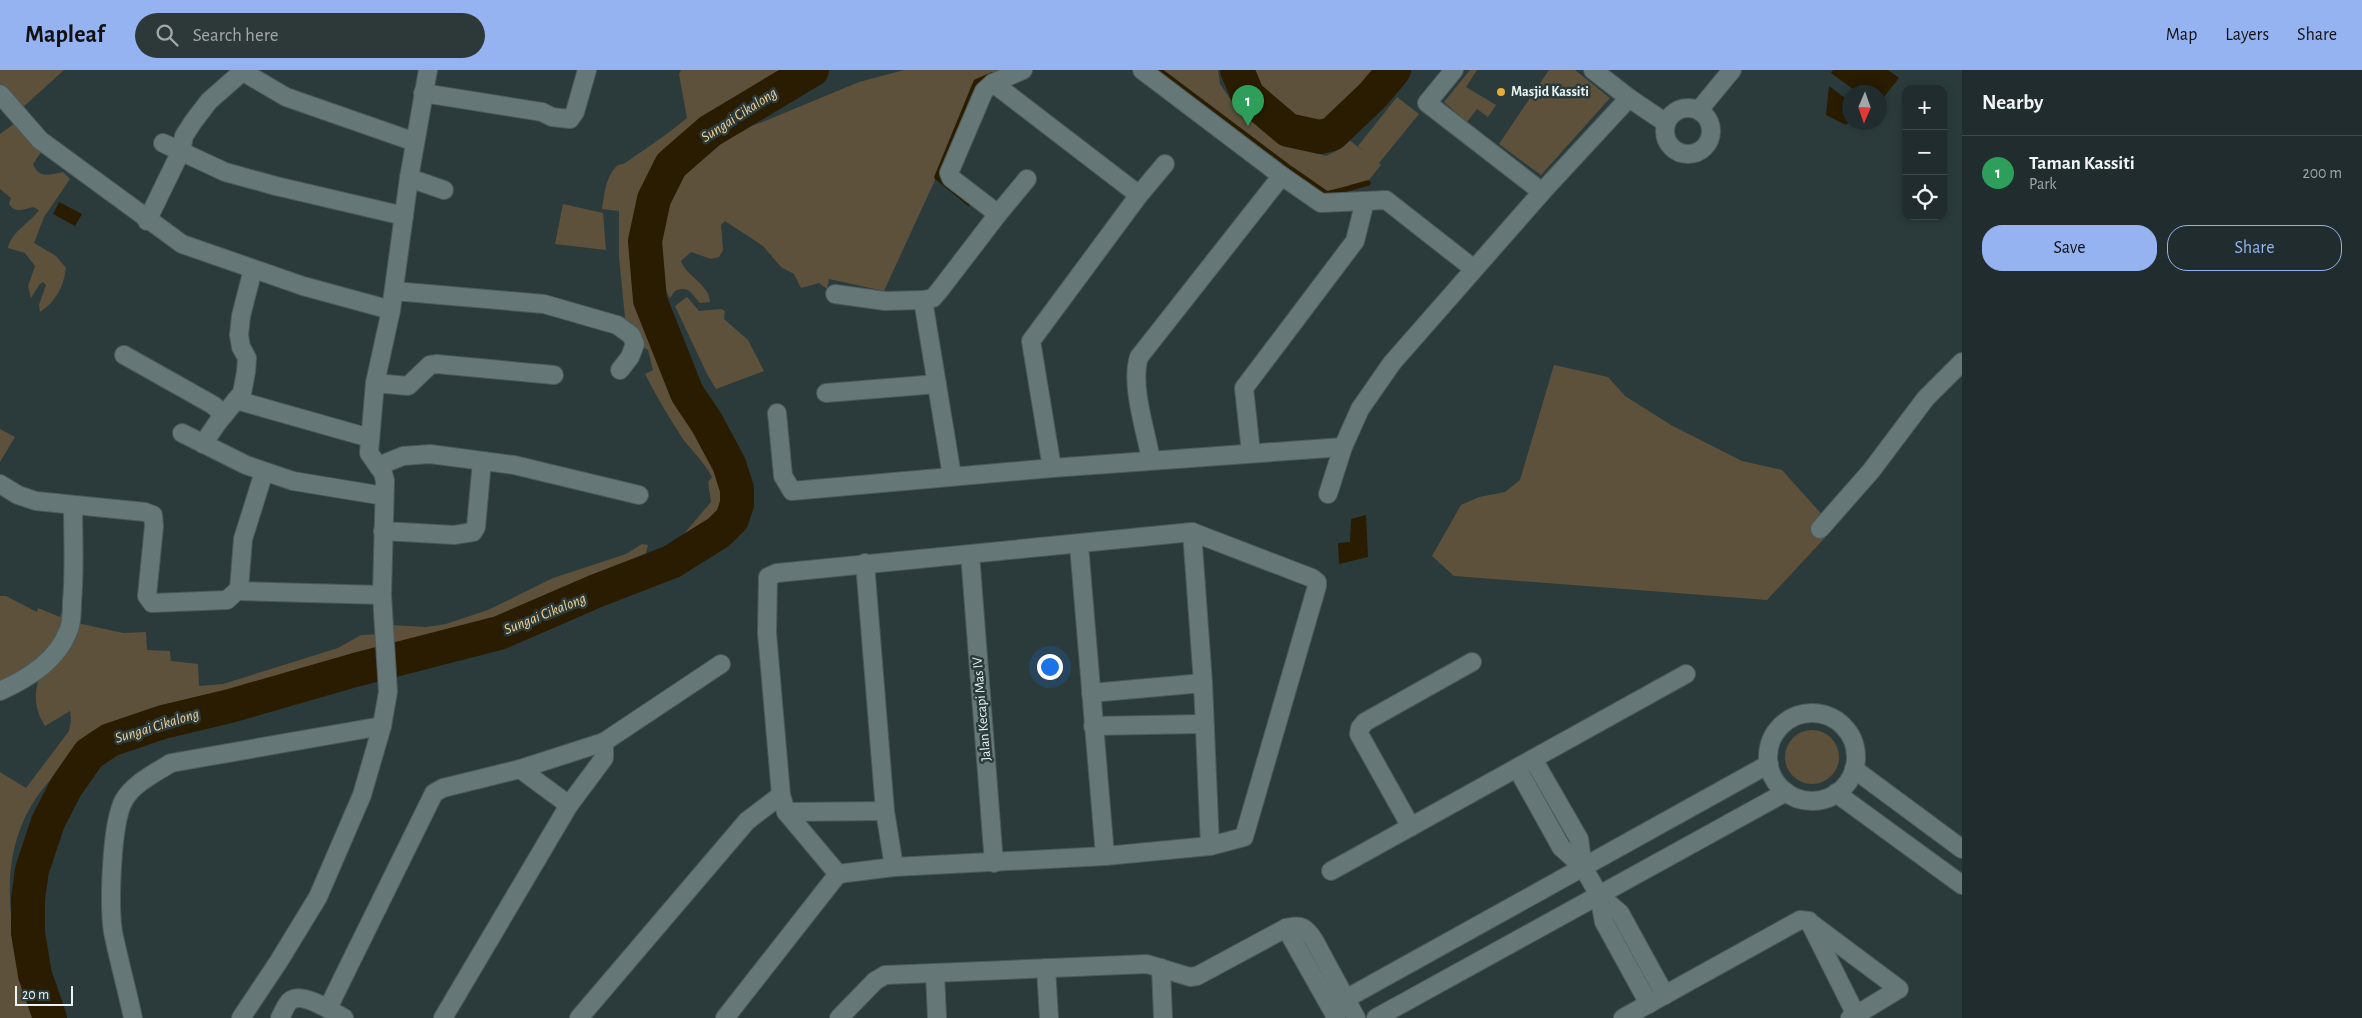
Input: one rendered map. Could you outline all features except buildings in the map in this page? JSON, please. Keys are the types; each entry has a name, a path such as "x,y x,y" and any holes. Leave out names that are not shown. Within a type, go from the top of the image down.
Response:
{"street":[{"path":"241,1018 318,897 362,795 382,726 388,692 382,595 385,481 383,473 369,453 370,438 376,383 391,310 409,178 428,70"},
{"path":"423,93 542,112 552,117 570,119 575,112 587,70"},
{"path":"998,214 951,178 949,173 984,91 993,83 1023,70"},
{"path":"1142,70 1282,176 1321,203 1386,200 1474,270"},
{"path":"1454,70 1428,103 1542,192"},
{"path":"1593,70 1629,98 1666,123"},
{"path":"1699,110 1732,70"},
{"path":"148,221 181,151 182,142 194,122 209,102 241,71 286,97 415,142"},
{"path":"993,83 1139,195"},
{"path":"0,94 40,140 148,221 182,244 253,269 391,310"},
{"path":"1328,494 1343,447 1360,409 1392,363 1542,192 1629,98"},
{"path":"1687,107 1699,110 1706,116 1710,124 1711,133 1709,141 1696,152 1687,154 1678,152 1666,139 1666,123 1675,112 1687,107"},
{"path":"163,143 233,174 404,216"},
{"path":"1052,468 1031,341 1139,195 1165,164"},
{"path":"1151,460 1136,382 1136,368 1139,357 1282,176"},
{"path":"409,178 444,190"},
{"path":"836,294 885,302 933,298 1027,179"},
{"path":"1251,453 1244,388 1355,241 1365,201"},
{"path":"203,444 242,393 247,358 241,347 239,335 241,316 253,269"},
{"path":"394,291 544,304 617,325 631,335 635,344 630,357 620,370"},
{"path":"923,300 952,476"},
{"path":"124,355 213,405 224,415"},
{"path":"1820,529 1871,471 1926,398 1962,362"},
{"path":"376,383 408,386 430,365 437,364 554,375"},
{"path":"826,393 937,384"},
{"path":"236,400 370,438"},
{"path":"777,413 783,476 792,491 1151,460 1343,447"},
{"path":"182,433 264,472 293,481 384,496"},
{"path":"378,466 402,456 430,454 514,465 640,495"},
{"path":"383,531 454,535 473,532 476,527 482,461"},
{"path":"0,484 36,501 145,512 153,515 154,526 146,592 152,603 227,600 238,591 241,583 243,539 264,472"},
{"path":"0,691 32,676 64,640 70,627 73,591 73,506"},
{"path":"1192,532 1210,846"},
{"path":"725,1018 838,874 894,867 1104,856 1210,846 1237,841 1244,837 1317,582 1312,578 1192,532 1079,545 777,573 768,577 767,633 781,794 786,812 838,874"},
{"path":"1079,545 1104,856"},
{"name":"Jalan Kecapi Mas IV","path":"970,554 994,863"},
{"path":"865,564 885,811 894,867"},
{"path":"238,591 382,595"},
{"path":"1411,827 1360,734 1360,728 1365,722 1472,662"},
{"path":"328,1008 434,794 443,788 520,769 604,742 721,664"},
{"path":"1331,871 1686,674"},
{"path":"1091,693 1202,683"},
{"path":"1804,714 1815,714 1836,720 1851,736 1856,758 1848,783 1836,793 1816,800 1795,797 1786,792 1774,780 1769,764 1771,742 1784,724 1804,714"},
{"path":"1093,726 1203,724"},
{"path":"133,1018 113,930 112,854 116,826 124,800 144,779 171,763 382,726"},
{"path":"443,1018 570,805 604,758 604,742"},
{"path":"1533,759 1579,839 1583,867"},
{"path":"1338,1008 1583,867 1769,764"},
{"path":"1517,768 1561,847 1583,867 1599,895 1604,922 1649,1004"},
{"path":"520,769 570,805"},
{"path":"1854,769 1962,849"},
{"path":"1376,1018 1786,792"},
{"path":"1836,793 1962,885"},
{"path":"579,1018 747,821 781,794"},
{"path":"786,812 885,811"},
{"path":"1599,895 1620,913 1665,995"},
{"path":"1623,1018 1800,920 1809,921 1899,988 1853,1016 1809,921"},
{"path":"839,1018 879,977 1147,964 1190,977 1197,976 1286,928 1298,925 1307,928 1338,1008 1356,1018"},
{"path":"1046,968 1049,1018"},
{"path":"1161,968 1163,1018"},
{"path":"934,973 936,1018"},
{"path":"280,1018 289,1001 296,998 310,1000 344,1018"}],"shaded area":[{"path":"0,70 64,70 21,109 0,89"},
{"path":"681,70 790,70 703,122 663,157 643,195 634,241 638,304 676,398 714,462 726,491 726,502 722,513 712,523 672,548 711,502 708,482 712,477 683,439 645,374 653,370 648,350 640,345 626,328 619,257 619,211 602,209 606,186 613,170 627,162 687,118 679,74"},
{"path":"904,70 1001,70 975,82 935,180 884,291 829,279 827,289 819,283 801,288 794,274 781,267 763,246 725,221 721,225 723,250 719,257 711,259 691,252 681,261 687,271 706,290 710,302 700,303 690,291 684,289 675,291 670,298 659,278 653,251 657,230 665,197 702,150 734,131 760,123 859,82"},
{"path":"1162,70 1218,70 1220,84 1235,106 1286,144 1326,156 1340,149 1349,140 1365,152 1358,146 1397,97 1419,114 1379,163 1381,165 1368,181 1326,192 1214,113"},
{"path":"1249,70 1379,70 1326,124 1320,126 1294,120 1257,89"},
{"path":"1470,70 1477,70 1466,87 1496,105 1488,117 1477,109 1467,122 1444,102"},
{"path":"1549,70 1575,70 1610,98 1541,175 1499,144"},
{"path":"1833,70 1888,70 1899,78 1887,93 1887,85 1847,85 1831,73"},
{"path":"1829,86 1842,96 1842,123 1826,115"},
{"path":"18,121 41,152 33,164 35,169 45,175 63,172 70,179 44,217 34,243 56,256 66,268 58,293 51,303 40,312 39,305 46,285 43,282 39,285 31,298 28,286 35,266 25,253 8,248 17,232 39,210 33,207 20,210 14,209 9,204 11,198 0,189 0,134"},
{"path":"59,202 82,214 75,226 53,214"},
{"path":"563,204 603,213 606,250 555,244"},
{"path":"687,297 699,311 721,309 725,311 724,319 748,340 764,371 716,389 675,306"},
{"path":"1554,365 1608,377 1625,396 1671,425 1742,461 1782,470 1834,528 1767,600 1454,576 1432,556 1461,505 1479,497 1505,492 1520,480"},
{"path":"0,429 15,437 0,462"},
{"path":"1366,515 1368,557 1339,564 1338,543 1350,542 1351,519"},
{"path":"642,544 648,545 644,560 496,622 391,657 390,625 426,627 446,624 488,610 553,578 626,554"},
{"path":"0,596 6,596 37,612 38,608 60,617 68,597 69,615 48,656 0,688"},
{"path":"73,622 123,633 146,632 147,650 170,651 171,661 198,664 199,686 223,684 338,648 361,635 381,634 383,655 257,685 235,695 159,718 113,727 97,736 50,781 32,805 19,831 12,859 10,888 11,918 16,948 26,985 40,1018 0,1018 0,772 26,788 69,731 70,711 45,726 38,712 36,698 37,685 48,659"},
{"path":"1812,730 1822,732 1831,738 1837,747 1839,757 1837,767 1831,776 1822,782 1812,784 1802,782 1793,776 1787,767 1785,757 1787,747 1793,738 1802,732"}],"waterway":[{"name":"Sungai Cikalong","path":"50,1018 35,975 28,933 28,899 32,870 48,822 66,787 89,754 110,740 163,722 230,706 355,670 499,633 596,591 671,562 719,532 732,519 737,504 737,489 729,464 707,423 687,393 650,300 645,241 654,199 671,165 710,131 812,70"},
{"path":"1159,70 1288,167"},
{"name":"Sungai Cikalong","path":"1237,70 1248,96 1288,130 1320,137 1332,134 1373,95 1394,70"},
{"path":"969,203 937,177 976,82 992,75"},
{"path":"1291,169 1327,194 1347,189"},
{"path":"1350,188 1368,183"}],"place":[{"name":"Masjid Kassiti","path":"1501,92"},
{"name":"Taman Kassiti","path":"1248,126"}]}
